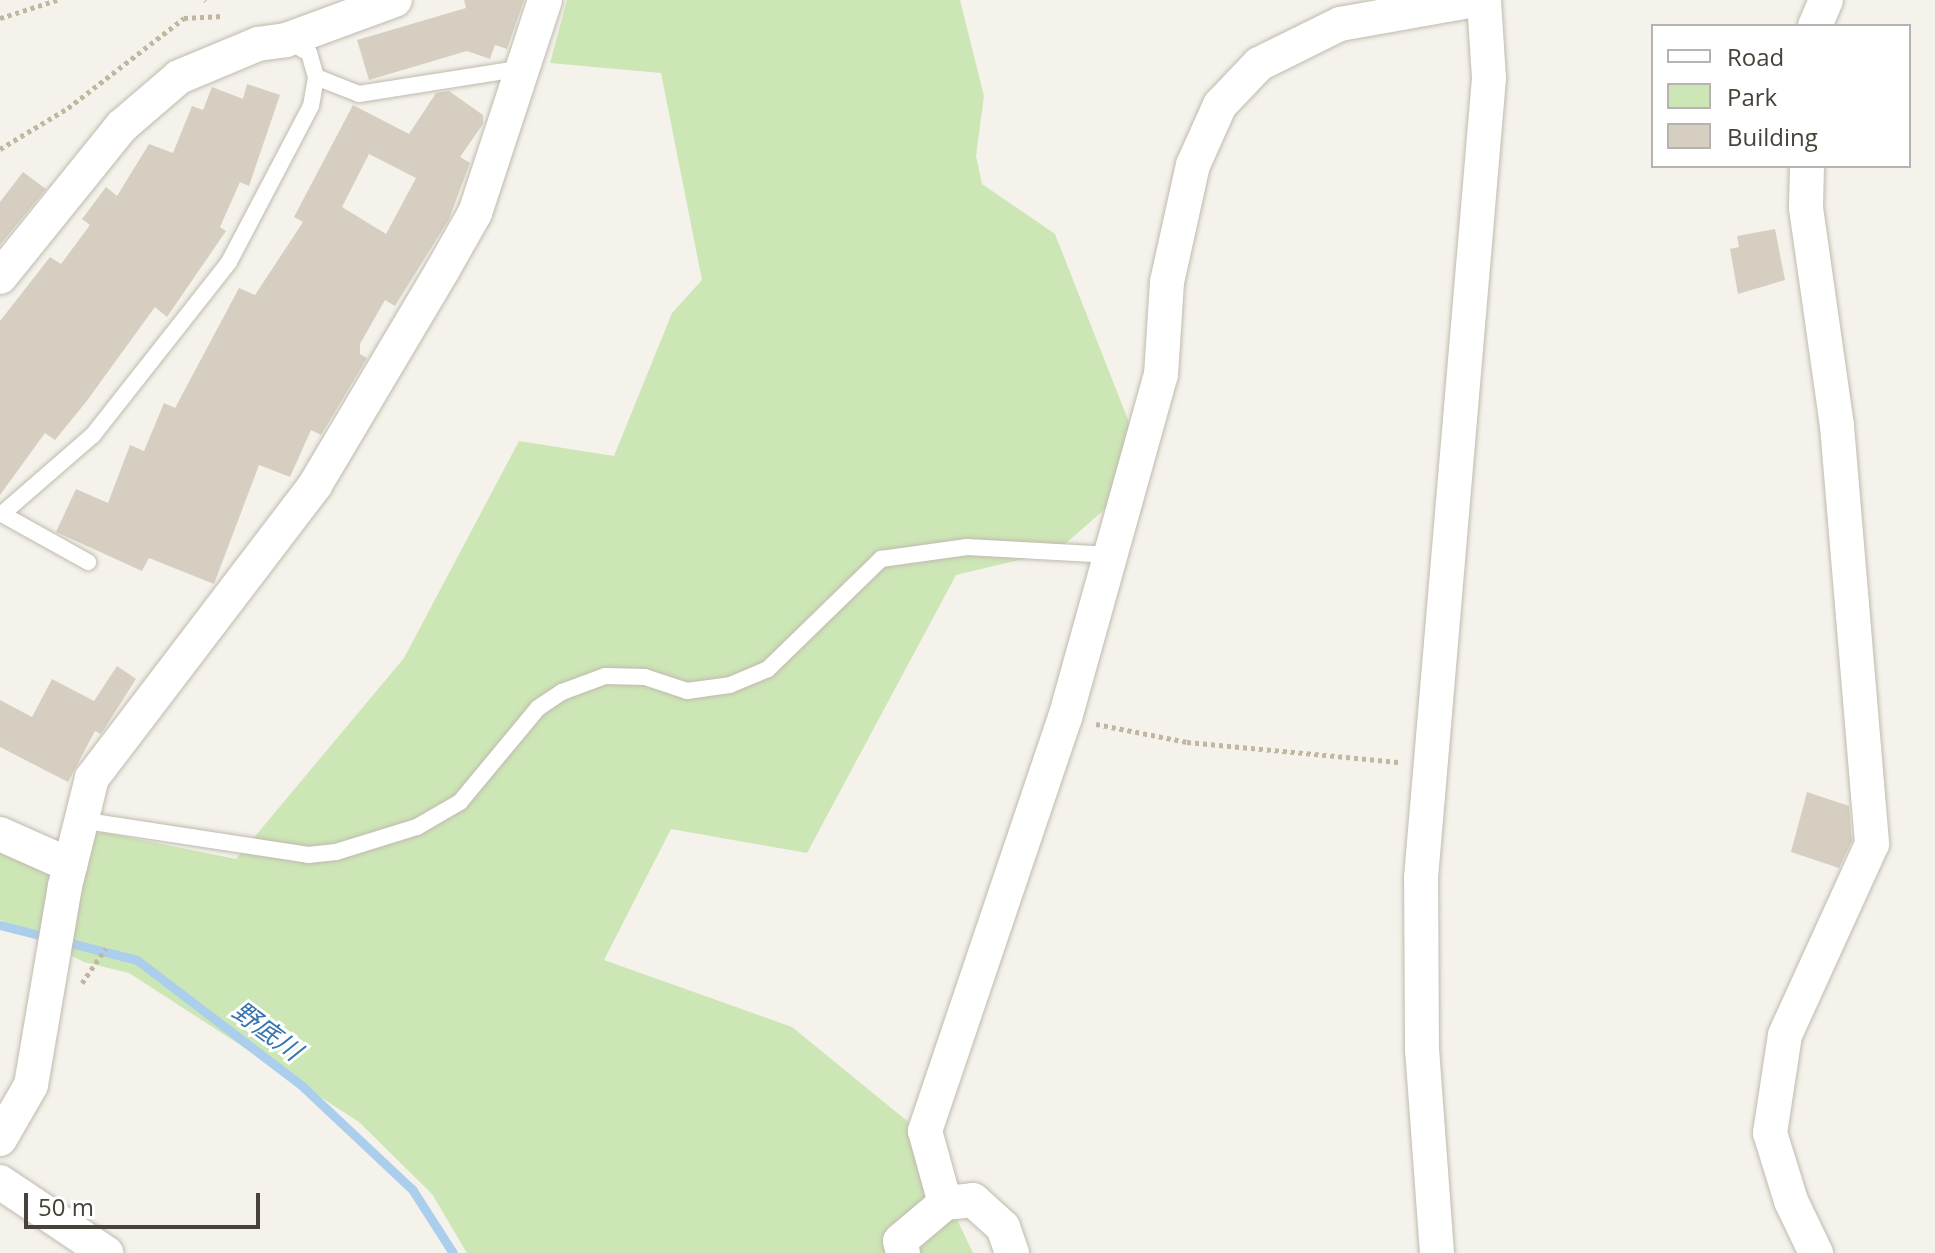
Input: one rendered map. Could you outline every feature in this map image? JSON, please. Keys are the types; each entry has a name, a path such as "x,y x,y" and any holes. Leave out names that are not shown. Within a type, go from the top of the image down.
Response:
{"street":[{"path":"0,277 143,105 179,77 258,44 286,40 395,0"},
{"path":"0,1139 31,1085 67,876 92,778 315,485 442,271 475,213 545,0"},
{"path":"945,1203 925,1131 1065,718 1161,375 1167,282 1193,165 1220,105 1259,64 1340,24 1475,0"},
{"path":"1437,1253 1422,1051 1421,878 1489,78 1484,0"},
{"path":"1816,24 1826,0"},
{"path":"1807,168 1806,208 1839,441 1872,844 1785,1035 1770,1133 1791,1201 1816,1253"},
{"path":"0,834 67,876"},
{"path":"0,1182 106,1253"},
{"path":"903,1253 900,1241 945,1203 973,1200 1003,1227 1012,1253"}],"lane":[{"path":"88,562 1,513 93,435 229,262 311,106 316,77 309,53 286,40"},
{"path":"316,77 359,94 523,68"},
{"path":"80,820 308,855 336,852 417,827 460,802 538,708 562,692 605,676 645,677 687,691 730,685 768,669 881,559 967,547 1111,555"}],"path":[{"path":"0,18 57,0"},
{"path":"0,149 68,108 184,18 223,16"},
{"path":"1065,718 1187,742 1432,765"},
{"path":"72,998 106,948"}],"green space":[{"path":"567,0 960,0 984,96 976,156 982,184 1055,234 1132,430 1113,502 1057,551 956,575 807,853 671,829 604,960 792,1027 912,1125 973,1253 467,1253 432,1194 359,1122 129,973 84,962 0,920 0,834 31,852 102,832 236,859 404,658 519,441 614,456 672,313 702,280 661,73 550,63"}],"building":[{"path":"464,0 524,0 507,49 495,45 490,59 467,51 369,80 357,40 466,8"},
{"path":"247,84 280,95 249,186 240,182 220,227 226,231 167,317 155,307 55,440 45,433 0,495 0,321 50,257 61,264 90,225 82,219 106,187 117,196 149,144 173,153 192,106 203,110 212,87 243,99"},
{"path":"449,91 483,115 483,124 460,157 470,163 449,219 395,306 385,300 360,344 360,354 367,358 321,435 311,430 290,477 259,465 214,584 149,558 142,571 56,532 76,489 108,503 130,445 144,451 164,403 175,408 239,288 255,295 303,222 294,217 353,105 409,134 436,93","holes":["369,154 416,178 386,234 342,207"]},
{"path":"23,172 46,189 0,245 0,202"},
{"path":"1775,229 1785,280 1738,294 1730,249 1739,247 1737,236"},
{"path":"117,666 136,679 101,734 95,731 68,782 0,747 0,700 32,717 52,679 94,701"},
{"path":"1807,792 1849,806 1852,841 1839,868 1791,852"}],"waterway":[{"name":"野底川","path":"0,925 137,960 300,1084 412,1189 453,1253"}]}
